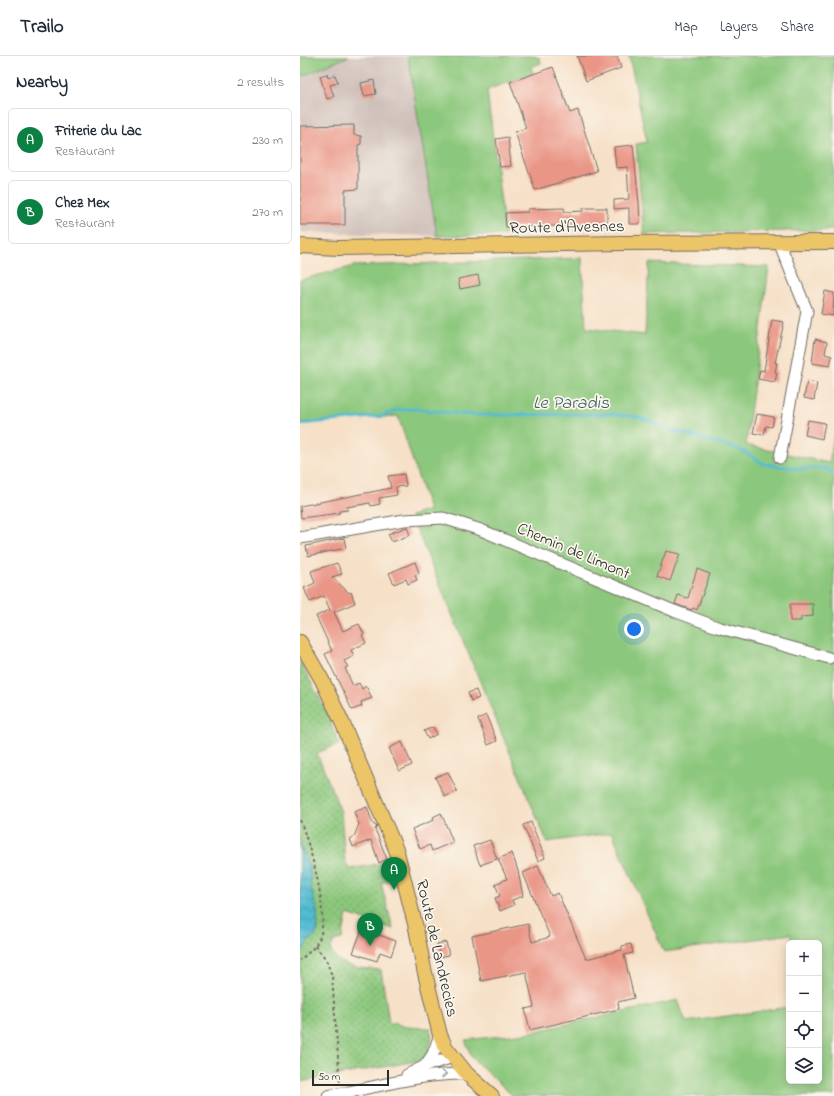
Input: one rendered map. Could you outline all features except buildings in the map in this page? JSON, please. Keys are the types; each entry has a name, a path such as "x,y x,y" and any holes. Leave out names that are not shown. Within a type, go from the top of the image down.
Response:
{"main road":[{"name":"Route d'Avesnes","path":"300,246 338,248 624,243 834,242"},
{"name":"Route de Landrecies","path":"300,642 322,680 342,722 397,852 440,1035 446,1048 467,1074 492,1096"}],"street":[{"path":"779,242 807,311 780,458"},
{"name":"Chemin de Limont","path":"300,538 404,520 443,518 481,530 674,611 717,626 829,658"},
{"path":"425,1066 433,1054 440,1035"},
{"path":"394,1081 425,1066 454,1057"},
{"path":"328,1096 342,1095 394,1081 441,1073 467,1074"}],"path":[{"path":"300,820 317,881 322,918 320,936 315,946 300,960"},
{"path":"315,946 326,959 332,976 342,1095"}],"shaded area":[{"path":"349,56 408,56 437,236 300,232 300,77"}],"green space":[{"path":"300,56 349,56 300,77"},
{"path":"408,56 533,56 540,58 541,63 531,67 533,73 487,90 505,235 437,236"},
{"path":"629,56 834,56 834,230 644,234 636,144 647,142"},
{"path":"582,258 586,328 645,335 649,263 769,267 746,445 829,463 834,436 834,1096 513,1096 472,1058 465,1040 527,1033 678,1000 686,1022 786,1007 786,1084 822,1084 822,940 791,940 791,934 664,952 612,833 547,842 411,516 429,510 398,416 300,423 300,280 354,266"},
{"path":"300,661 325,709 339,744 317,753 341,812 345,861 349,869 390,862 396,879 381,883 393,929 347,914 342,939 334,941 330,949 334,956 345,964 359,968 381,970 389,1022 406,1027 430,1028 432,1038 427,1059 300,1082"}],"water":[{"path":"300,843 310,870 311,888 317,910 318,929 315,937 310,939 300,954"}],"waterway":[{"name":"Le Paradis","path":"300,424 382,416 398,410 416,409 472,415 612,414 638,417 675,431 741,450 764,464 800,469 823,468 834,472"}],"place":[{"name":"Friterie du Lac","path":"394,890"},
{"name":"Chez Mex","path":"370,946"}]}
